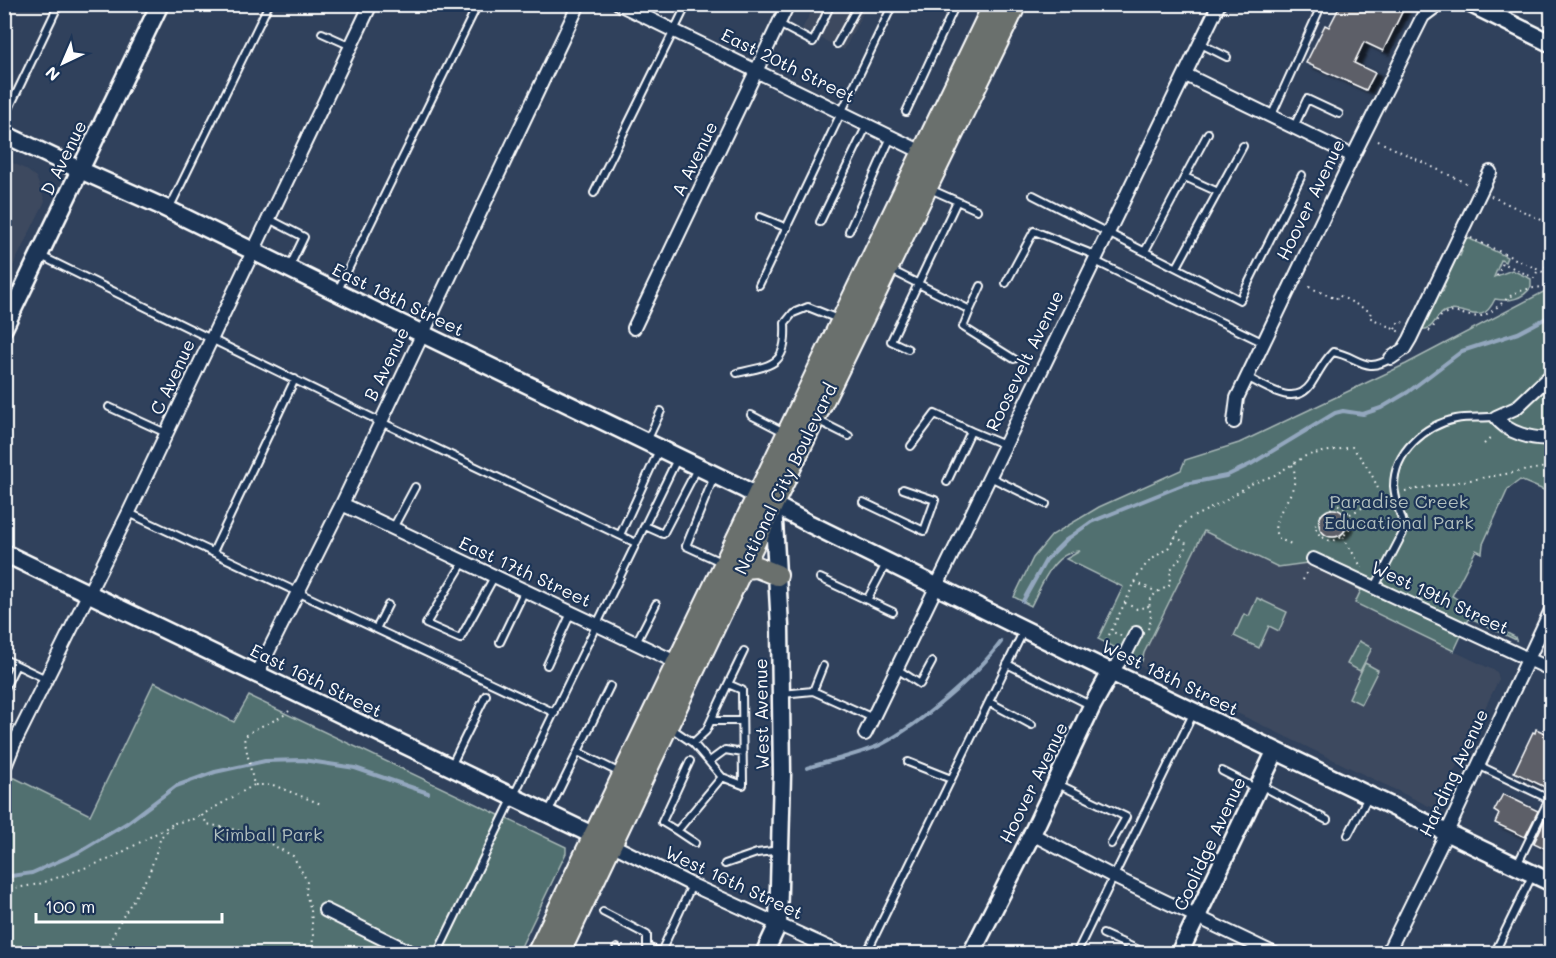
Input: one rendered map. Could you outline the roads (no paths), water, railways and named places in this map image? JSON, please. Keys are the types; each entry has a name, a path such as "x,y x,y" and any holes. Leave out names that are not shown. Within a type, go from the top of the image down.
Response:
{"main road":[{"name":"National City Boulevard","path":"559,954 603,840 623,775 686,666 765,500 815,418 927,188 932,156 994,4"},
{"name":"National City Boulevard","path":"765,500 786,434 841,320 1016,4"},
{"path":"733,566 757,567 777,575"},
{"name":"National City Boulevard","path":"537,954 668,726 686,666"}],"street":[{"name":"D Avenue","path":"4,328 160,4"},
{"name":"C Avenue","path":"6,764 129,513 371,4"},
{"name":"B Avenue","path":"257,674 342,504 379,421 579,4"},
{"name":"East 20th Street","path":"619,4 932,156"},
{"name":"A Avenue","path":"634,328 789,4"},
{"name":"Roosevelt Avenue","path":"866,734 1219,4"},
{"name":"Hoover Avenue","path":"1234,422 1238,398 1247,377 1353,156 1423,16 1439,4"},
{"path":"1471,4 1551,44"},
{"path":"1186,75 1353,156"},
{"name":"East 18th Street","path":"4,134 169,210 765,500"},
{"path":"1391,358 1404,349 1413,333 1490,172"},
{"path":"1527,399 1550,375"},
{"path":"1496,417 1503,425 1516,433 1551,438"},
{"name":"West 18th Street","path":"765,500 1275,752 1551,883"},
{"name":"West Avenue","path":"765,500 777,575 781,694 782,774 778,924"},
{"name":"East 17th Street","path":"342,504 524,592 686,666"},
{"name":"East 16th Street","path":"4,552 603,840"},
{"name":"West 19th Street","path":"1313,559 1551,670"},
{"name":"Harding Avenue","path":"1387,954 1479,765 1551,608"},
{"name":"Hoover Avenue","path":"971,954 1032,834 1092,706 1111,672 1138,636"},
{"name":"Coolidge Avenue","path":"1179,954 1275,752"},
{"path":"1032,834 1114,877 1275,954"},
{"name":"West 16th Street","path":"603,840 693,885 843,954"},
{"path":"325,910 414,954"},
{"path":"764,954 778,924"}],"lane":[{"path":"4,119 59,4"},
{"path":"169,210 269,4"},
{"path":"337,292 478,4"},
{"path":"594,194 687,4"},
{"path":"779,24 813,42 831,4"},
{"path":"837,44 859,4"},
{"path":"759,285 893,4"},
{"path":"906,112 956,4"},
{"path":"1270,117 1322,4"},
{"path":"322,33 351,46"},
{"path":"1201,44 1227,57"},
{"path":"1293,128 1307,99 1339,114"},
{"path":"820,222 867,125"},
{"path":"1145,251 1208,133"},
{"path":"849,231 891,136"},
{"path":"1177,267 1243,146"},
{"path":"1034,195 1240,300 1302,175"},
{"path":"1185,177 1218,192"},
{"path":"927,188 976,210"},
{"path":"908,349 891,340 957,201"},
{"path":"760,217 787,228"},
{"path":"268,218 304,237 289,269"},
{"path":"1006,283 1034,231 1096,259 1264,343"},
{"path":"39,255 636,543"},
{"path":"888,269 970,310"},
{"path":"981,286 963,327 1014,359"},
{"path":"737,373 761,368 777,360 786,345 785,323 793,313 808,307 841,320"},
{"path":"1247,377 1282,395 1290,396 1310,386 1323,363 1333,352 1344,354 1371,366 1380,365 1391,358"},
{"path":"213,552 295,379"},
{"path":"1375,587 1404,526 1395,493 1396,472 1411,444 1422,434 1455,419 1496,417 1516,408 1527,399"},
{"path":"109,407 166,433"},
{"path":"620,535 653,445 661,411"},
{"path":"751,414 786,434"},
{"path":"911,446 935,414 1006,445"},
{"path":"815,418 849,436"},
{"path":"947,482 971,431"},
{"path":"437,954 678,456"},
{"path":"645,526 663,534 699,467"},
{"path":"715,475 686,546 733,566"},
{"path":"990,477 1046,504"},
{"path":"393,529 415,487"},
{"path":"863,502 924,531 935,500 903,489"},
{"path":"129,513 555,713"},
{"path":"867,600 888,561"},
{"path":"463,562 426,624 460,639 494,577"},
{"path":"820,578 893,612"},
{"path":"500,642 524,592"},
{"path":"376,629 388,604"},
{"path":"636,643 656,604"},
{"path":"547,665 571,613"},
{"path":"866,954 1024,628"},
{"path":"693,743 706,730 711,721 744,651"},
{"path":"4,659 46,680"},
{"path":"897,669 920,684 932,662"},
{"path":"1007,664 1092,706"},
{"path":"4,690 16,665"},
{"path":"813,691 823,666"},
{"path":"668,726 693,743 722,777 743,785 742,690 728,684"},
{"path":"548,813 610,686"},
{"path":"781,694 813,691 873,718"},
{"path":"451,767 486,695"},
{"path":"989,702 1032,724"},
{"path":"1076,954 1194,712"},
{"path":"711,721 742,721"},
{"path":"710,761 725,750 743,753"},
{"path":"578,752 623,775"},
{"path":"690,761 662,822 695,843"},
{"path":"908,762 951,779"},
{"path":"1479,765 1549,799 1517,866"},
{"path":"1221,771 1327,820"},
{"path":"677,831 722,777"},
{"path":"1055,783 1126,817 1111,844"},
{"path":"1348,836 1368,797"},
{"path":"725,864 757,853 780,850"},
{"path":"1494,954 1533,874"},
{"path":"603,912 647,935 647,947 660,953 693,885"},
{"path":"1103,934 1148,954"}],"waterway":[{"path":"1023,601 1046,560 1066,540 1091,522 1185,484 1226,476 1251,464 1335,413 1343,411 1363,414 1381,408 1408,392 1462,351 1518,333 1552,315"},
{"path":"807,768 865,751 897,735 930,712 962,684 1001,642"},
{"path":"4,877 32,873 77,853 127,823 176,786 215,772 265,761 303,760 355,768 428,793"}],"park label":[{"name":"Paradise Creek Educational Park","path":"1399,512"},
{"name":"Kimball Park","path":"268,835"}]}
